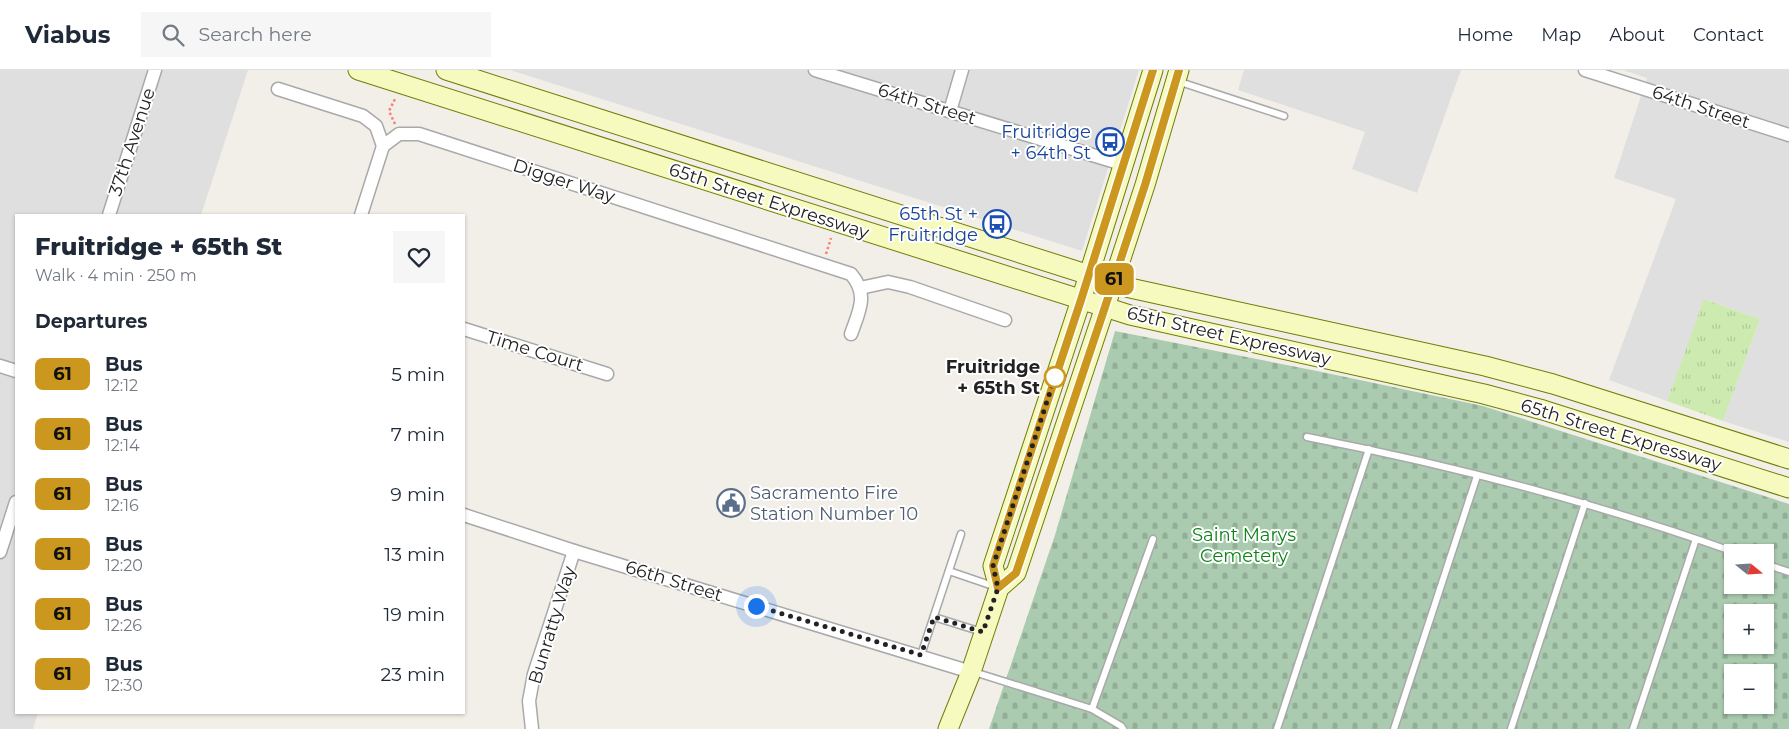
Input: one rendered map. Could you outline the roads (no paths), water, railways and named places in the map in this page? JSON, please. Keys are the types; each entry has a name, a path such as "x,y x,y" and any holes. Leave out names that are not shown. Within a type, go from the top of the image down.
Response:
{"main road":[{"name":"65th Street Expressway","path":"358,70 392,78 1130,315 1484,394 1542,410 1789,488"},
{"name":"65th Street Expressway","path":"446,70 1113,282 1158,294 1493,368 1553,384 1789,459"},
{"path":"998,588 993,566 1081,300 1153,70"},
{"path":"948,729 970,672 998,588 1016,573 1145,185 1178,76"}],"street":[{"name":"37th Avenue","path":"109,214 155,70"},
{"name":"64th Street","path":"815,70 1124,165"},
{"path":"950,111 962,70"},
{"name":"64th Street","path":"1585,70 1789,135"},
{"path":"278,89 363,116 376,126 383,146 361,214"},
{"name":"Digger Way","path":"383,146 399,134 419,134 851,274 860,288"},
{"path":"851,334 862,302 860,288 888,282 910,287 1005,320"},
{"name":"Time Court","path":"465,329 607,374"},
{"path":"0,366 15,371"},
{"path":"0,552 15,505"},
{"name":"66th Street","path":"465,515 574,551 921,655 970,672"},
{"name":"Bunratty Way","path":"532,729 529,701 534,674 574,551"}],"lane":[{"path":"1178,76 1284,116"},
{"path":"1307,437 1369,449 1585,503 1724,549"},
{"path":"1276,729 1369,449"},
{"path":"1394,729 1477,476"},
{"path":"1511,729 1585,503"},
{"path":"921,655 962,534"},
{"path":"1092,708 1153,539"},
{"path":"1634,729 1696,539"},
{"path":"1774,567 1789,572"},
{"path":"950,572 998,588"},
{"path":"934,617 983,632"},
{"path":"970,672 1092,708 1123,729"}],"place":[{"name":"Fruitridge + 64th St","path":"1110,142"},
{"name":"65th St + Fruitridge","path":"997,224"},
{"name":"Fruitridge + 65th St","path":"1055,377"},
{"name":"Sacramento Fire Station Number 10","path":"731,503"}],"park label":[{"name":"Saint Marys Cemetery","path":"1244,545"}]}
